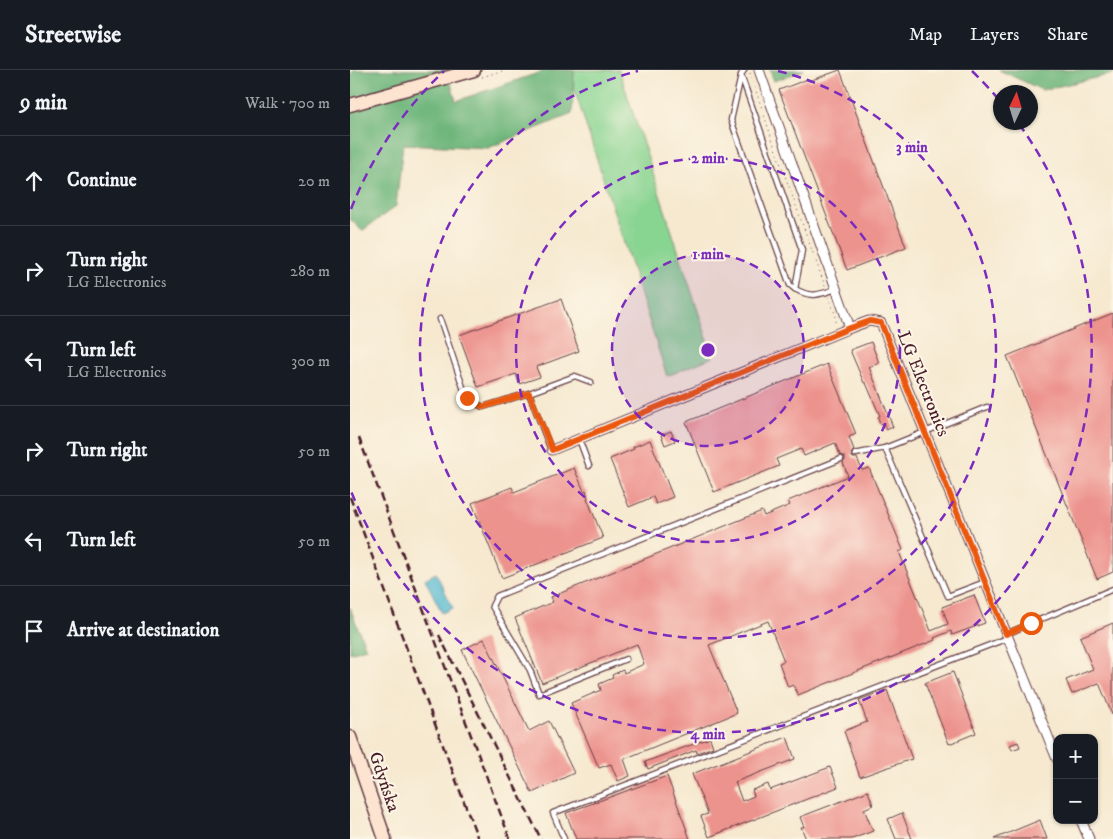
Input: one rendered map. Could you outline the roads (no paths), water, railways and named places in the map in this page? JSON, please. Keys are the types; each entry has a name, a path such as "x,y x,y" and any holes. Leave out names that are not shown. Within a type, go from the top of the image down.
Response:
{"street":[{"path":"350,105 474,70"},
{"path":"759,70 832,291 850,328"},
{"name":"LG Electronics","path":"552,450 850,328 870,321 881,323 1053,749"},
{"name":"Gdyńska","path":"350,737 385,839"},
{"path":"1083,824 1089,839"}],"lane":[{"path":"742,72 802,250 795,289"},
{"path":"742,72 731,120 790,285 806,294 818,295 832,291"},
{"path":"440,319 467,398 483,407 575,376 591,382"},
{"path":"529,393 552,450"},
{"path":"856,454 885,448 987,407"},
{"path":"579,439 589,466"},
{"path":"885,448 948,596 985,582"},
{"path":"626,660 539,694 530,670 492,606 497,596 841,459"},
{"path":"564,839 553,813 1007,636 1113,590"}],"water":[{"path":"436,573 453,608 442,613 425,579"}],"railway":[{"path":"359,438 510,839"},
{"path":"350,497 478,839"},
{"path":"439,635 541,839"}]}
